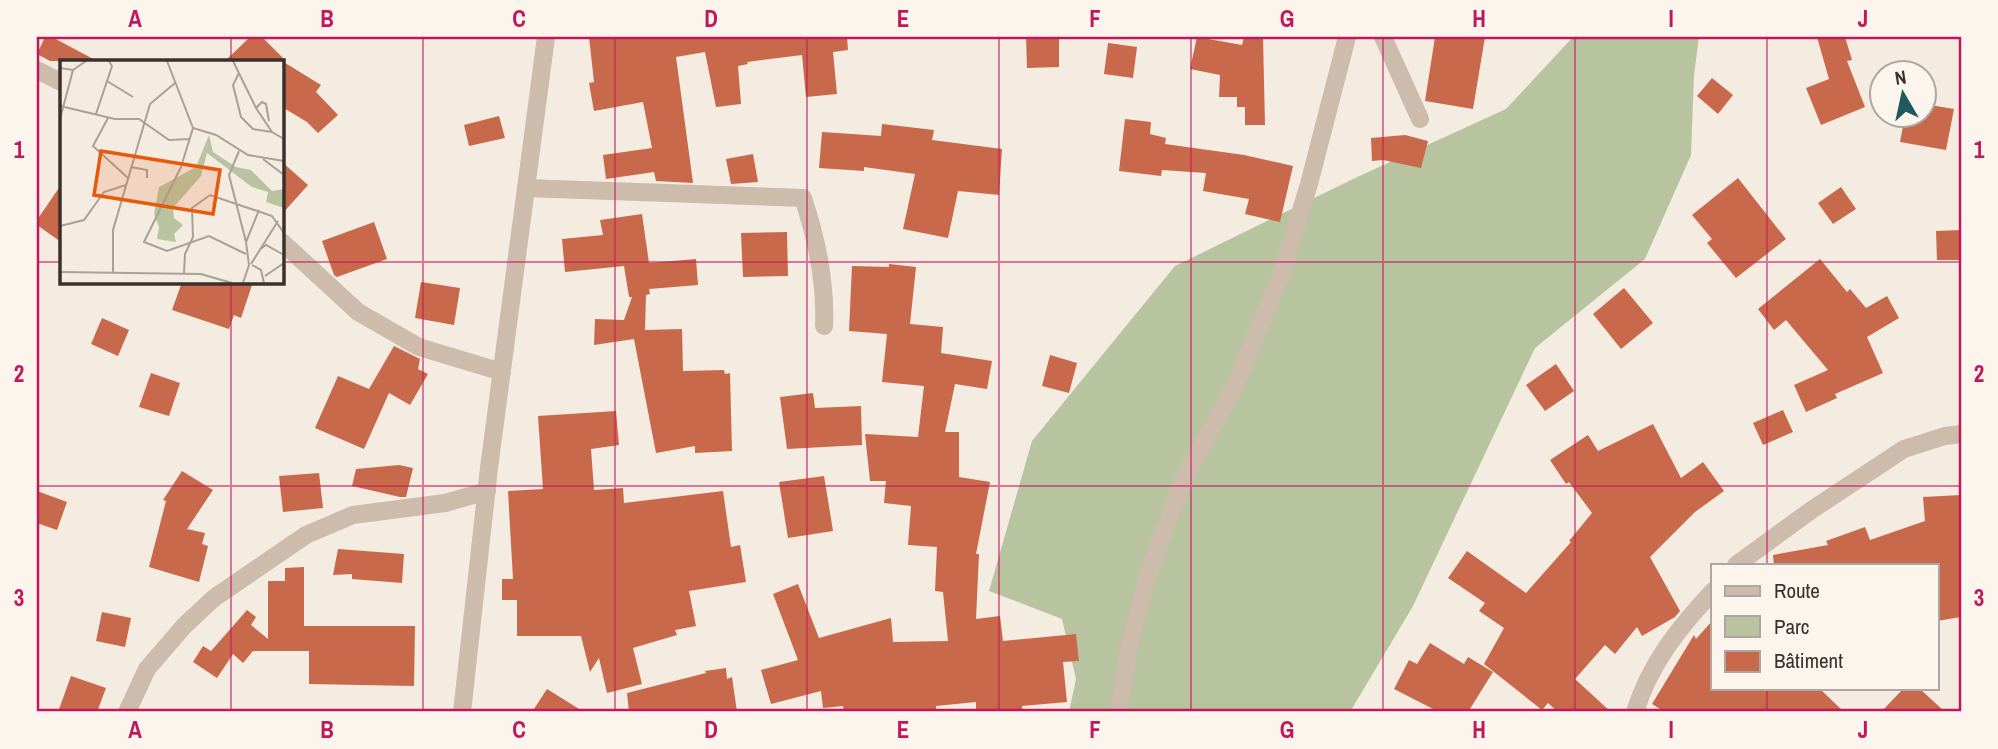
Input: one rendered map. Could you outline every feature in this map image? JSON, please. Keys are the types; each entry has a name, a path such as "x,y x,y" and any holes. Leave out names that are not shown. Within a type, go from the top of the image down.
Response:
{"street":[{"path":"462,712 487,491 546,37"},
{"path":"1119,712 1128,651 1149,570 1185,476 1234,388 1283,270 1348,37"},
{"path":"1383,37 1420,119"},
{"path":"37,70 60,82"},
{"path":"526,188 803,198 816,236 825,301 824,326"},
{"path":"284,244 358,312 419,347 502,372"},
{"path":"1737,564 1904,449 1945,436 1961,434"},
{"path":"127,712 147,669 184,626 214,598 306,534 353,516 445,503 487,491"},
{"path":"1635,712 1651,669 1690,616 1711,593"}],"green space":[{"path":"1573,37 1699,37 1694,75 1691,155 1645,259 1535,348 1413,606 1350,712 1069,712 1076,679 1062,619 989,591 1032,441 1175,266 1353,179 1506,109"}],"building":[{"path":"45,37 52,37 95,60 50,61 37,54"},
{"path":"250,37 262,37 286,61 284,60 226,60"},
{"path":"589,37 847,37 848,50 833,52 837,94 806,97 802,55 747,62 748,64 738,66 741,104 716,107 705,52 676,57 693,183 656,181 654,172 606,179 603,155 652,148 643,102 594,111 589,83 594,82"},
{"path":"1026,37 1059,37 1059,67 1027,68"},
{"path":"1197,37 1242,45 1244,37 1263,37 1265,125 1245,125 1245,107 1237,107 1237,97 1219,97 1220,75 1190,69"},
{"path":"1435,37 1485,37 1473,109 1425,101"},
{"path":"1817,37 1845,37 1852,60 1847,61 1865,107 1821,125 1806,88 1829,79"},
{"path":"1108,43 1137,47 1133,78 1104,74"},
{"path":"284,62 321,85 316,92 338,115 318,133 307,122 284,108"},
{"path":"1712,78 1733,95 1718,114 1697,96"},
{"path":"1938,106 1954,109 1946,150 1900,142 1902,130 1938,130"},
{"path":"499,116 505,138 469,146 464,125"},
{"path":"1125,119 1151,122 1150,134 1166,138 1165,144 1244,155 1293,166 1280,222 1245,214 1249,199 1203,191 1206,173 1162,170 1161,176 1119,171"},
{"path":"882,124 934,130 932,140 1002,149 999,195 958,191 948,238 903,229 915,174 864,167 864,171 819,168 822,132 881,136"},
{"path":"1405,135 1428,141 1421,168 1383,160 1372,161 1371,138"},
{"path":"753,154 758,182 731,184 726,159"},
{"path":"284,164 308,185 284,212"},
{"path":"1738,178 1786,239 1736,278 1707,243 1712,239 1692,215"},
{"path":"60,186 60,241 37,225 37,220"},
{"path":"1841,187 1856,209 1833,224 1818,203"},
{"path":"642,214 649,263 696,259 698,285 649,289 650,294 646,295 645,330 682,329 683,371 724,370 725,374 730,373 732,451 695,453 695,446 656,453 634,339 594,345 595,319 624,320 632,297 629,297 624,266 565,272 562,239 603,235 600,220"},
{"path":"374,222 387,259 337,277 334,275 322,241"},
{"path":"1961,230 1961,260 1937,260 1936,231"},
{"path":"787,232 788,276 743,277 741,233"},
{"path":"1820,259 1847,292 1850,289 1866,308 1887,296 1899,318 1867,337 1883,373 1835,394 1837,398 1806,412 1794,385 1828,370 1786,320 1774,330 1758,309"},
{"path":"889,264 916,267 910,324 943,327 941,353 992,361 987,389 955,384 945,432 959,432 959,477 990,482 976,554 979,554 976,619 1000,616 1003,641 1076,634 1079,661 1063,662 1067,702 1022,706 1022,712 976,712 976,702 936,706 936,712 844,712 843,706 823,708 821,691 771,704 761,670 798,660 773,594 798,584 819,638 891,618 893,642 948,641 943,592 935,591 937,547 908,545 911,506 884,503 886,481 870,481 865,434 918,437 924,386 882,382 887,334 849,331 852,266 889,267"},
{"path":"421,282 460,288 454,325 415,318"},
{"path":"181,284 252,284 241,318 234,315 229,329 172,310"},
{"path":"1624,288 1653,323 1621,349 1593,314"},
{"path":"102,318 129,330 118,356 91,344"},
{"path":"394,346 420,359 418,369 428,374 410,405 389,393 364,449 315,428 338,376 369,389"},
{"path":"1050,355 1077,363 1069,393 1042,386"},
{"path":"1556,364 1574,391 1545,411 1526,385"},
{"path":"151,373 180,383 169,416 139,407"},
{"path":"813,393 815,408 861,406 862,445 787,449 780,397"},
{"path":"1783,410 1793,432 1763,445 1753,423"},
{"path":"616,411 619,445 591,449 594,490 623,488 624,503 723,491 731,547 740,545 746,582 689,591 696,626 675,630 677,635 633,648 642,684 607,693 599,658 590,672 581,636 517,636 517,600 502,600 502,579 513,579 508,491 543,489 538,416"},
{"path":"1653,424 1681,478 1703,462 1724,491 1695,512 1650,557 1680,611 1675,617 1642,636 1637,627 1615,654 1605,645 1575,679 1611,712 1558,712 1548,703 1542,710 1484,664 1504,628 1479,611 1485,603 1448,578 1467,551 1526,593 1571,542 1569,541 1592,513 1569,482 1566,484 1550,460 1588,435 1598,451"},
{"path":"399,465 413,468 406,497 352,486 356,469"},
{"path":"182,471 213,490 187,529 205,533 202,544 208,546 199,582 149,567 166,501 163,500"},
{"path":"319,473 323,508 283,512 279,476"},
{"path":"824,476 833,531 788,538 779,482"},
{"path":"37,491 67,502 57,530 37,523"},
{"path":"1961,495 1961,617 1938,621 1938,564 1774,564 1773,555 1828,545 1826,541 1865,527 1870,540 1925,521 1923,497"},
{"path":"338,549 404,554 402,583 352,579 352,574 333,575"},
{"path":"304,567 304,626 415,626 414,686 309,684 309,651 253,651 243,663 233,654 217,678 193,662 203,646 211,651 247,610 256,617 251,625 268,639 268,581 285,581 285,568"},
{"path":"102,612 131,618 125,647 96,641"},
{"path":"1711,622 1711,690 1821,690 1844,712 1665,712 1652,704 1694,635 1696,639"},
{"path":"1430,643 1464,664 1468,657 1493,672 1468,712 1439,712 1394,689 1409,660 1417,664"},
{"path":"726,668 727,679 732,677 737,712 629,712 627,693 706,673 705,671"},
{"path":"71,676 106,688 97,712 58,712"},
{"path":"547,689 584,712 532,712"},
{"path":"1902,690 1921,690 1945,712 1881,712"}]}
